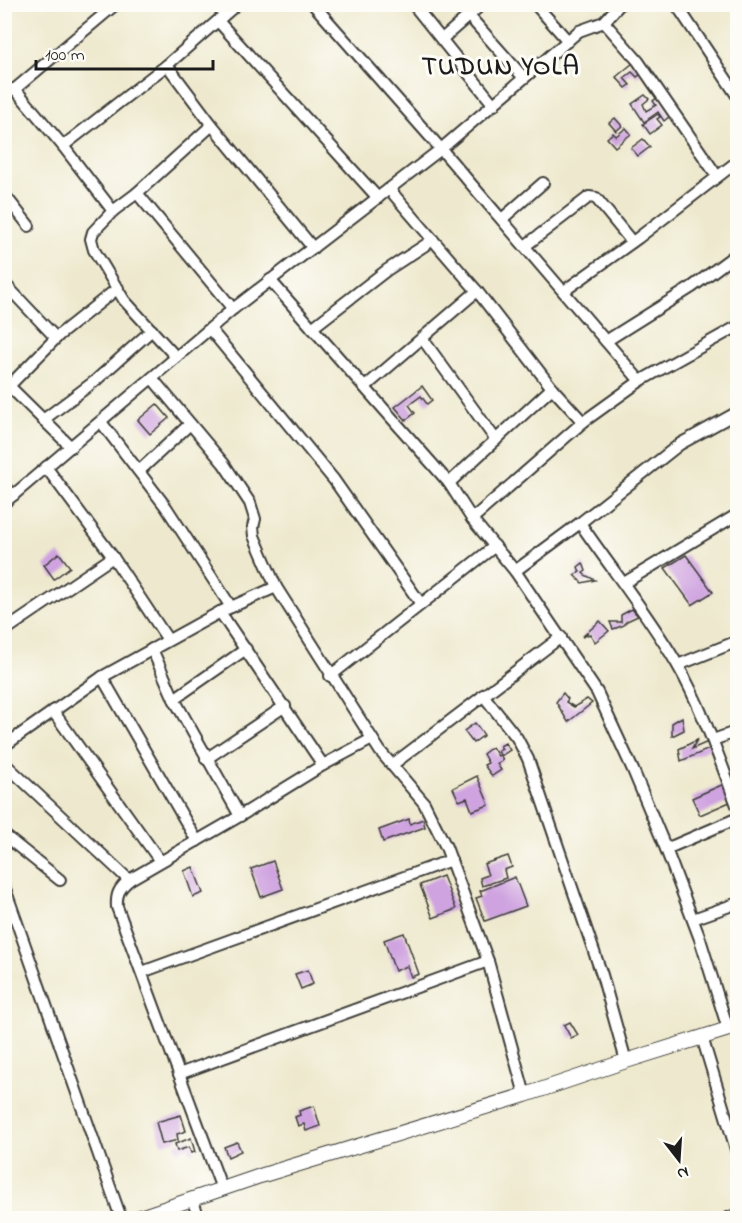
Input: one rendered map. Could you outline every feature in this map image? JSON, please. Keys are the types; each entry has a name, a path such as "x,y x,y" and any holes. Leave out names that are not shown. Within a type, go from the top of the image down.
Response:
{"street":[{"path":"113,211 63,146 10,90 116,4"},
{"path":"63,146 166,65 237,4"},
{"path":"313,4 502,219 640,381"},
{"path":"413,4 494,105"},
{"path":"442,39 482,4"},
{"path":"535,4 568,41"},
{"path":"4,503 233,309 441,149 579,31 604,22 620,4"},
{"path":"676,4 738,97"},
{"path":"468,16 524,78"},
{"path":"218,21 378,198"},
{"path":"604,22 638,61 717,176"},
{"path":"166,65 313,248"},
{"path":"176,357 124,300 94,250 91,239 93,232 113,211 137,193 212,125"},
{"path":"564,291 738,161"},
{"path":"502,219 543,183"},
{"path":"389,189 477,291 552,388 582,422"},
{"path":"137,193 233,309"},
{"path":"4,194 29,226"},
{"path":"525,246 589,197 596,198 602,204 632,242"},
{"path":"312,328 387,270 433,240"},
{"path":"606,341 692,287 738,253"},
{"path":"137,1218 222,1189 733,1028 666,849 597,692 515,571 472,519 449,483 270,280"},
{"path":"4,283 56,338"},
{"path":"71,447 7,384 56,338 118,288"},
{"path":"364,387 477,291"},
{"path":"210,329 334,480 421,604"},
{"path":"43,420 95,381 152,330"},
{"path":"472,519 582,422 640,381 737,330"},
{"path":"422,338 496,440"},
{"path":"152,378 224,464 250,503 255,519 254,536 276,587 330,676 372,739 424,803 451,860 488,961 525,1095"},
{"path":"449,483 552,388"},
{"path":"515,571 680,444 738,412"},
{"path":"100,422 166,507 231,607"},
{"path":"139,471 190,423"},
{"path":"46,467 113,557 168,640"},
{"path":"4,487 14,495"},
{"path":"624,583 738,514"},
{"path":"580,523 624,583 678,665 713,740 738,808"},
{"path":"330,676 495,546"},
{"path":"4,631 113,557"},
{"path":"4,746 102,677 220,612 276,587"},
{"path":"220,612 285,705 323,765"},
{"path":"392,765 561,638"},
{"path":"678,665 738,641"},
{"path":"152,649 174,699 240,816"},
{"path":"174,699 246,649"},
{"path":"102,677 197,841"},
{"path":"483,695 517,738 528,759 602,975 626,1061"},
{"path":"207,759 285,705"},
{"path":"53,711 160,861"},
{"path":"713,740 738,731"},
{"path":"222,1189 117,907 116,895 129,880 160,861 240,816 323,765 372,739"},
{"path":"4,763 129,880"},
{"path":"666,849 738,818"},
{"path":"4,835 60,880"},
{"path":"142,972 451,860"},
{"path":"4,886 121,1218"},
{"path":"693,920 738,903"},
{"path":"179,1074 488,961"},
{"path":"702,1037 738,1156"},
{"path":"192,1199 199,1218"},
{"path":"728,1218 738,1214"}],"building":[{"path":"633,63 641,74 637,77 632,72 624,78 630,85 626,88 616,77"},
{"path":"645,95 649,99 643,104 646,111 656,105 653,101 658,97 670,116 664,121 658,112 644,122 632,104"},
{"path":"658,114 660,117 657,119 662,125 650,134 643,124"},
{"path":"615,118 622,126 616,131 609,123"},
{"path":"626,128 631,134 615,147 607,138 613,133 616,136"},
{"path":"643,139 650,147 638,156 631,148"},
{"path":"422,386 432,400 427,404 421,396 409,405 415,413 406,420 395,407"},
{"path":"157,404 169,418 150,434 138,420"},
{"path":"59,553 70,567 54,579 44,565"},
{"path":"686,555 713,592 692,605 665,568"},
{"path":"583,563 586,571 583,573 595,580 582,583 574,575 580,572 578,567"},
{"path":"632,609 638,616 613,629 610,622 621,622 621,615"},
{"path":"600,621 609,631 595,642 590,634 582,637"},
{"path":"563,693 568,699 566,702 574,707 587,699 592,703 568,722 556,702"},
{"path":"682,717 684,730 672,736 672,723"},
{"path":"475,723 484,735 473,743 464,731"},
{"path":"697,740 692,749 708,742 712,748 681,761 679,749"},
{"path":"505,743 510,750 501,756 503,760 497,764 501,770 492,776 484,765 488,763 483,754 492,747 498,756 500,755 498,751 502,749 500,746"},
{"path":"477,776 489,805 472,811 467,798 459,801 453,788"},
{"path":"724,784 732,801 700,815 692,798"},
{"path":"409,819 410,824 423,819 425,827 383,842 379,830"},
{"path":"508,856 512,867 504,870 506,878 482,886 480,878 488,875 484,864"},
{"path":"273,861 283,889 261,897 251,869"},
{"path":"193,867 203,893 193,897 184,871"},
{"path":"443,876 456,909 433,918 420,885"},
{"path":"515,877 526,906 485,921 476,898 482,896 480,891"},
{"path":"404,933 419,974 411,977 407,966 395,971 384,940"},
{"path":"308,970 313,984 301,989 295,974"},
{"path":"570,1022 578,1035 571,1038 564,1025"},
{"path":"314,1106 320,1126 306,1131 304,1124 298,1126 295,1117 300,1115 299,1111"},
{"path":"181,1115 186,1131 177,1134 178,1140 162,1144 156,1122"},
{"path":"191,1138 195,1152 191,1153 189,1147 177,1151 175,1144"},
{"path":"237,1142 241,1151 228,1157 224,1147"}],"district":[{"name":"TUDUN YOLA","path":"501,68"}]}
